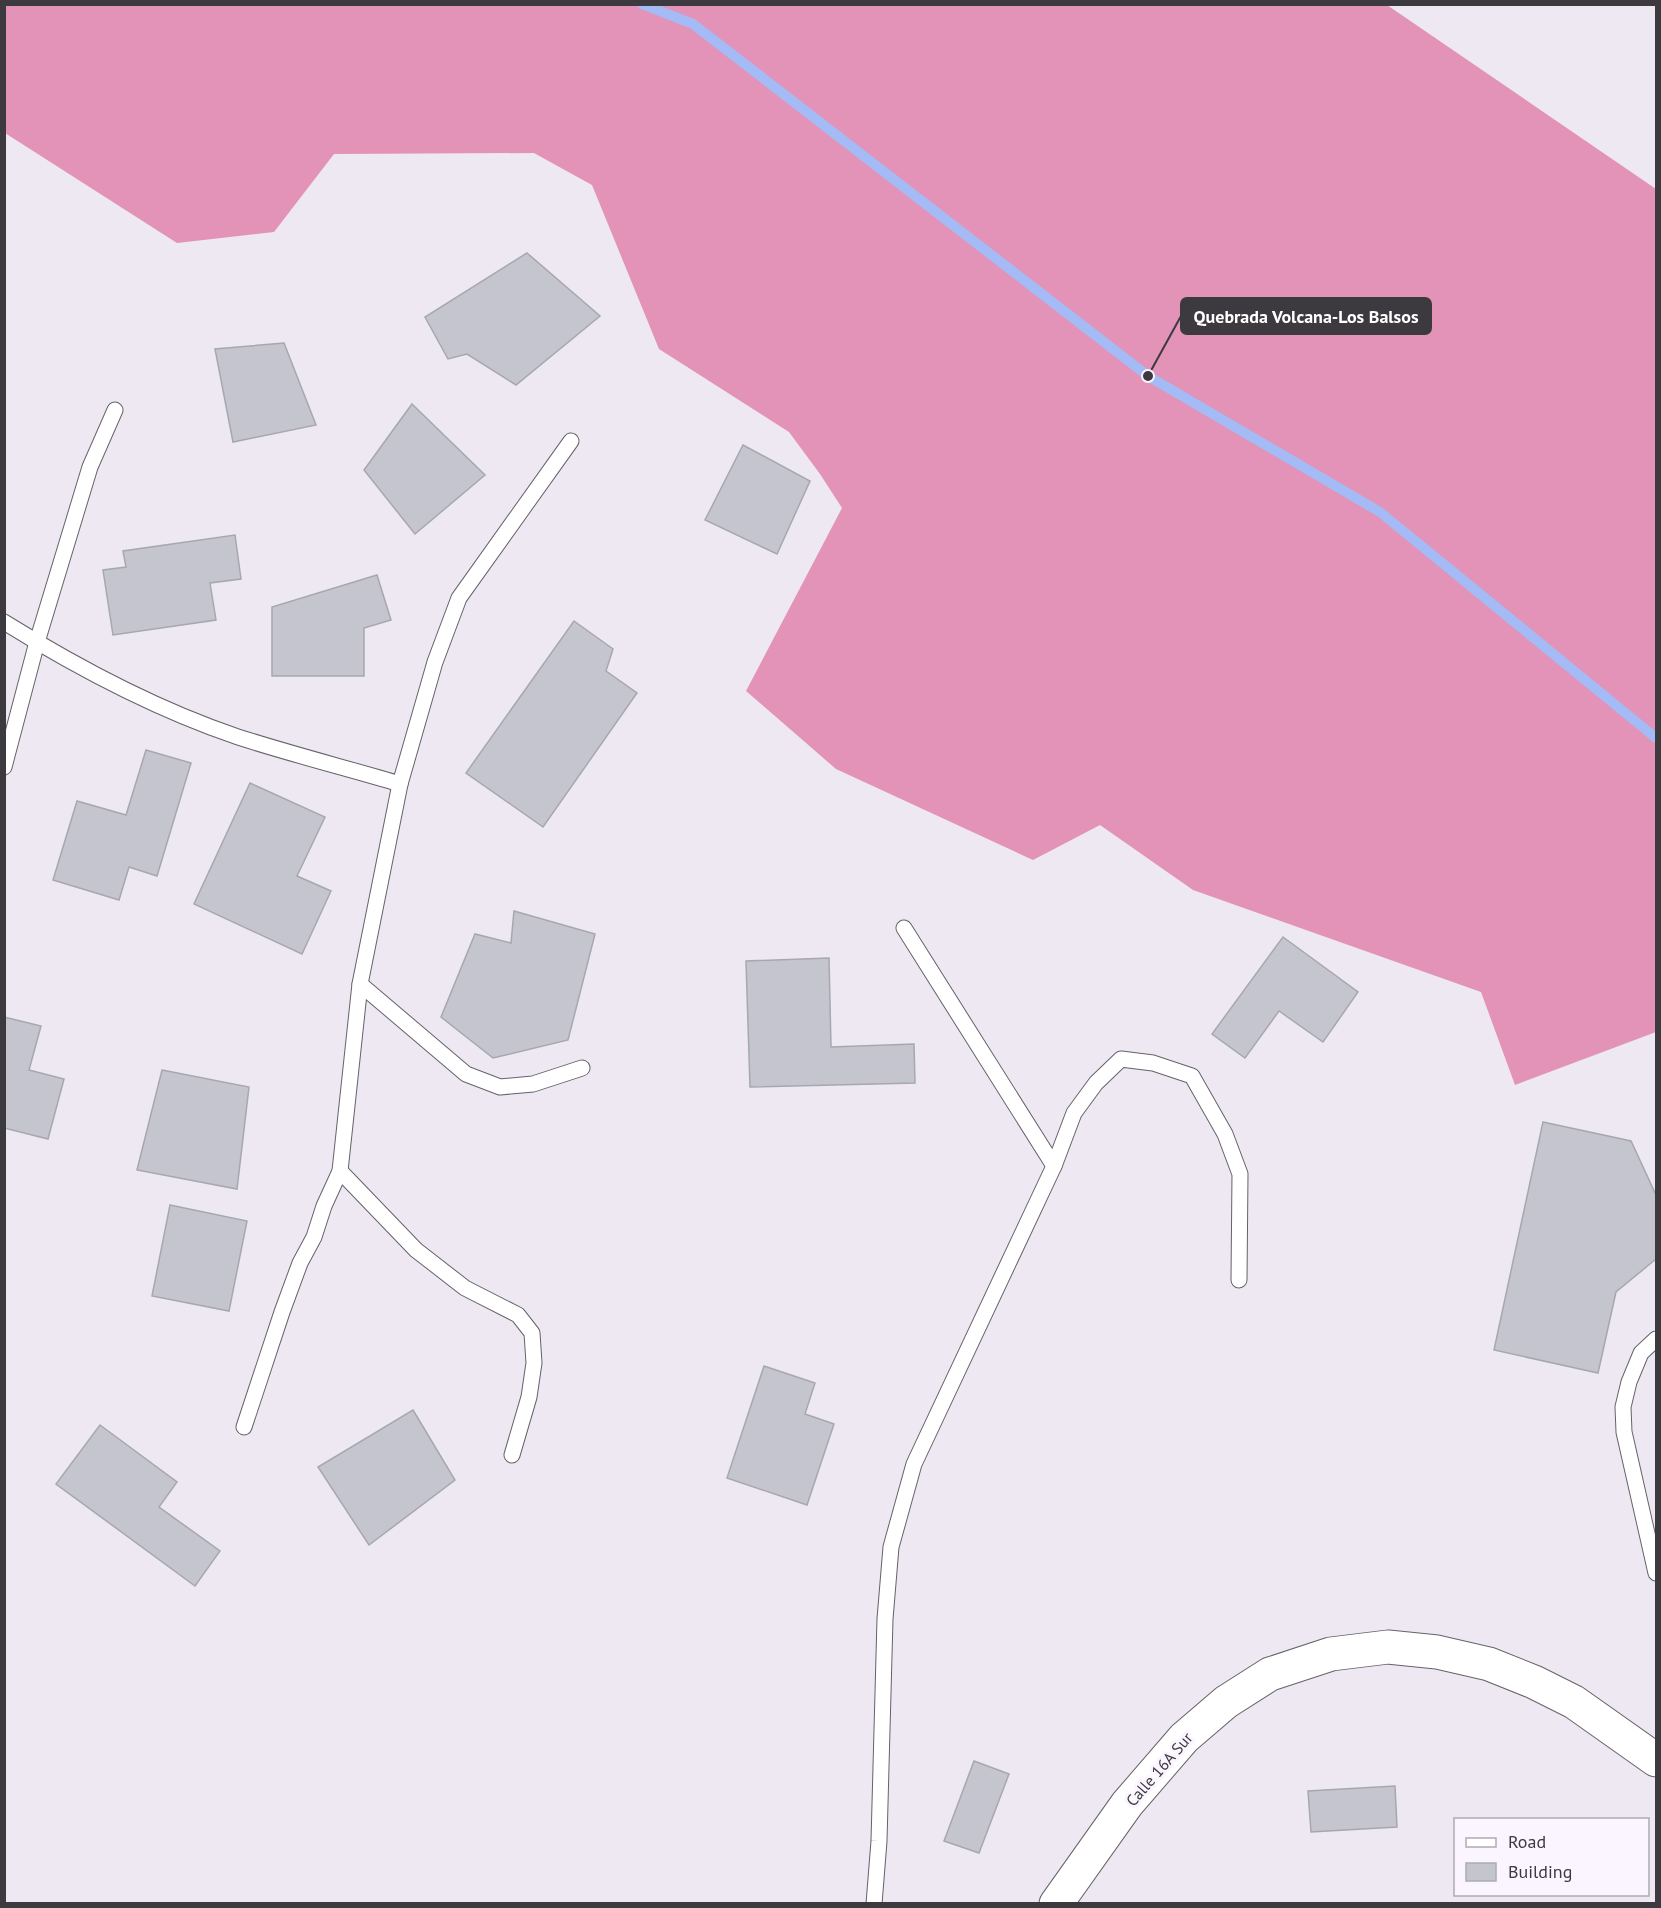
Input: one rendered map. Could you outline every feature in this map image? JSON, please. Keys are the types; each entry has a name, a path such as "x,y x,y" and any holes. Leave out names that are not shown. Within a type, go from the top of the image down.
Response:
{"main road":[{"name":"Calle 16A Sur","path":"1056,1904 1127,1804 1184,1738 1226,1702 1270,1674 1331,1654 1388,1647 1437,1652 1489,1664 1534,1682 1574,1702 1656,1759"}],"lane":[{"path":"4,767 37,642 90,468 115,410"},
{"path":"244,1427 300,1263 314,1237 324,1206 340,1171 360,984 400,784 435,662 459,598 571,441"},
{"path":"4,622 106,681 165,708 237,736 400,784"},
{"path":"904,928 1054,1166"},
{"path":"360,984 466,1074 492,1084 500,1087 533,1084 582,1068"},
{"path":"874,1904 879,1841 885,1619 891,1547 914,1464 1054,1166 1074,1113 1096,1083 1122,1059 1153,1063 1192,1076 1225,1134 1240,1174 1239,1280"},
{"path":"340,1171 416,1250 465,1288 518,1315 532,1334 534,1364 529,1397 512,1455"},
{"path":"1656,1339 1641,1353 1629,1382 1623,1407 1623,1432 1656,1573"}],"shaded area":[{"path":"4,5 1387,5 1656,189 1656,1032 1515,1085 1481,992 1193,890 1100,825 1033,860 836,769 746,691 842,508 789,432 659,349 592,185 534,153 334,154 274,232 177,243 5,133"}],"building":[{"path":"527,253 600,316 516,385 467,354 448,359 425,317"},
{"path":"284,343 316,425 233,442 215,349"},
{"path":"412,404 485,475 415,534 364,470"},
{"path":"743,445 810,481 777,554 705,520"},
{"path":"235,535 241,579 210,583 216,620 113,635 103,570 126,567 123,551"},
{"path":"377,575 391,620 364,628 364,676 272,676 272,607"},
{"path":"574,621 613,649 606,671 637,693 543,827 466,773"},
{"path":"146,750 191,763 157,876 129,867 119,900 53,880 77,801 126,815"},
{"path":"250,783 325,817 297,876 331,891 302,954 194,904"},
{"path":"514,911 595,934 568,1040 493,1058 441,1017 475,934 511,943"},
{"path":"1283,937 1358,992 1323,1042 1279,1011 1245,1058 1212,1034"},
{"path":"829,958 831,1047 914,1044 915,1083 750,1087 746,961"},
{"path":"4,1017 41,1026 29,1070 64,1079 48,1139 4,1128"},
{"path":"162,1070 249,1087 237,1189 137,1170"},
{"path":"1543,1122 1631,1141 1656,1195 1656,1259 1616,1292 1598,1373 1494,1350"},
{"path":"170,1205 247,1221 229,1311 152,1296"},
{"path":"764,1366 815,1383 805,1414 834,1424 807,1505 727,1478"},
{"path":"413,1410 455,1480 369,1545 318,1467"},
{"path":"100,1425 177,1482 159,1507 220,1551 195,1586 56,1484"},
{"path":"974,1761 1009,1774 979,1853 944,1841"},
{"path":"1395,1786 1397,1827 1311,1832 1308,1791"}],"waterway":[{"path":"642,4 693,24 1148,376 1380,512 1656,738"}],"place":[{"name":"Quebrada Volcana-Los Balsos","path":"1148,376"}]}
